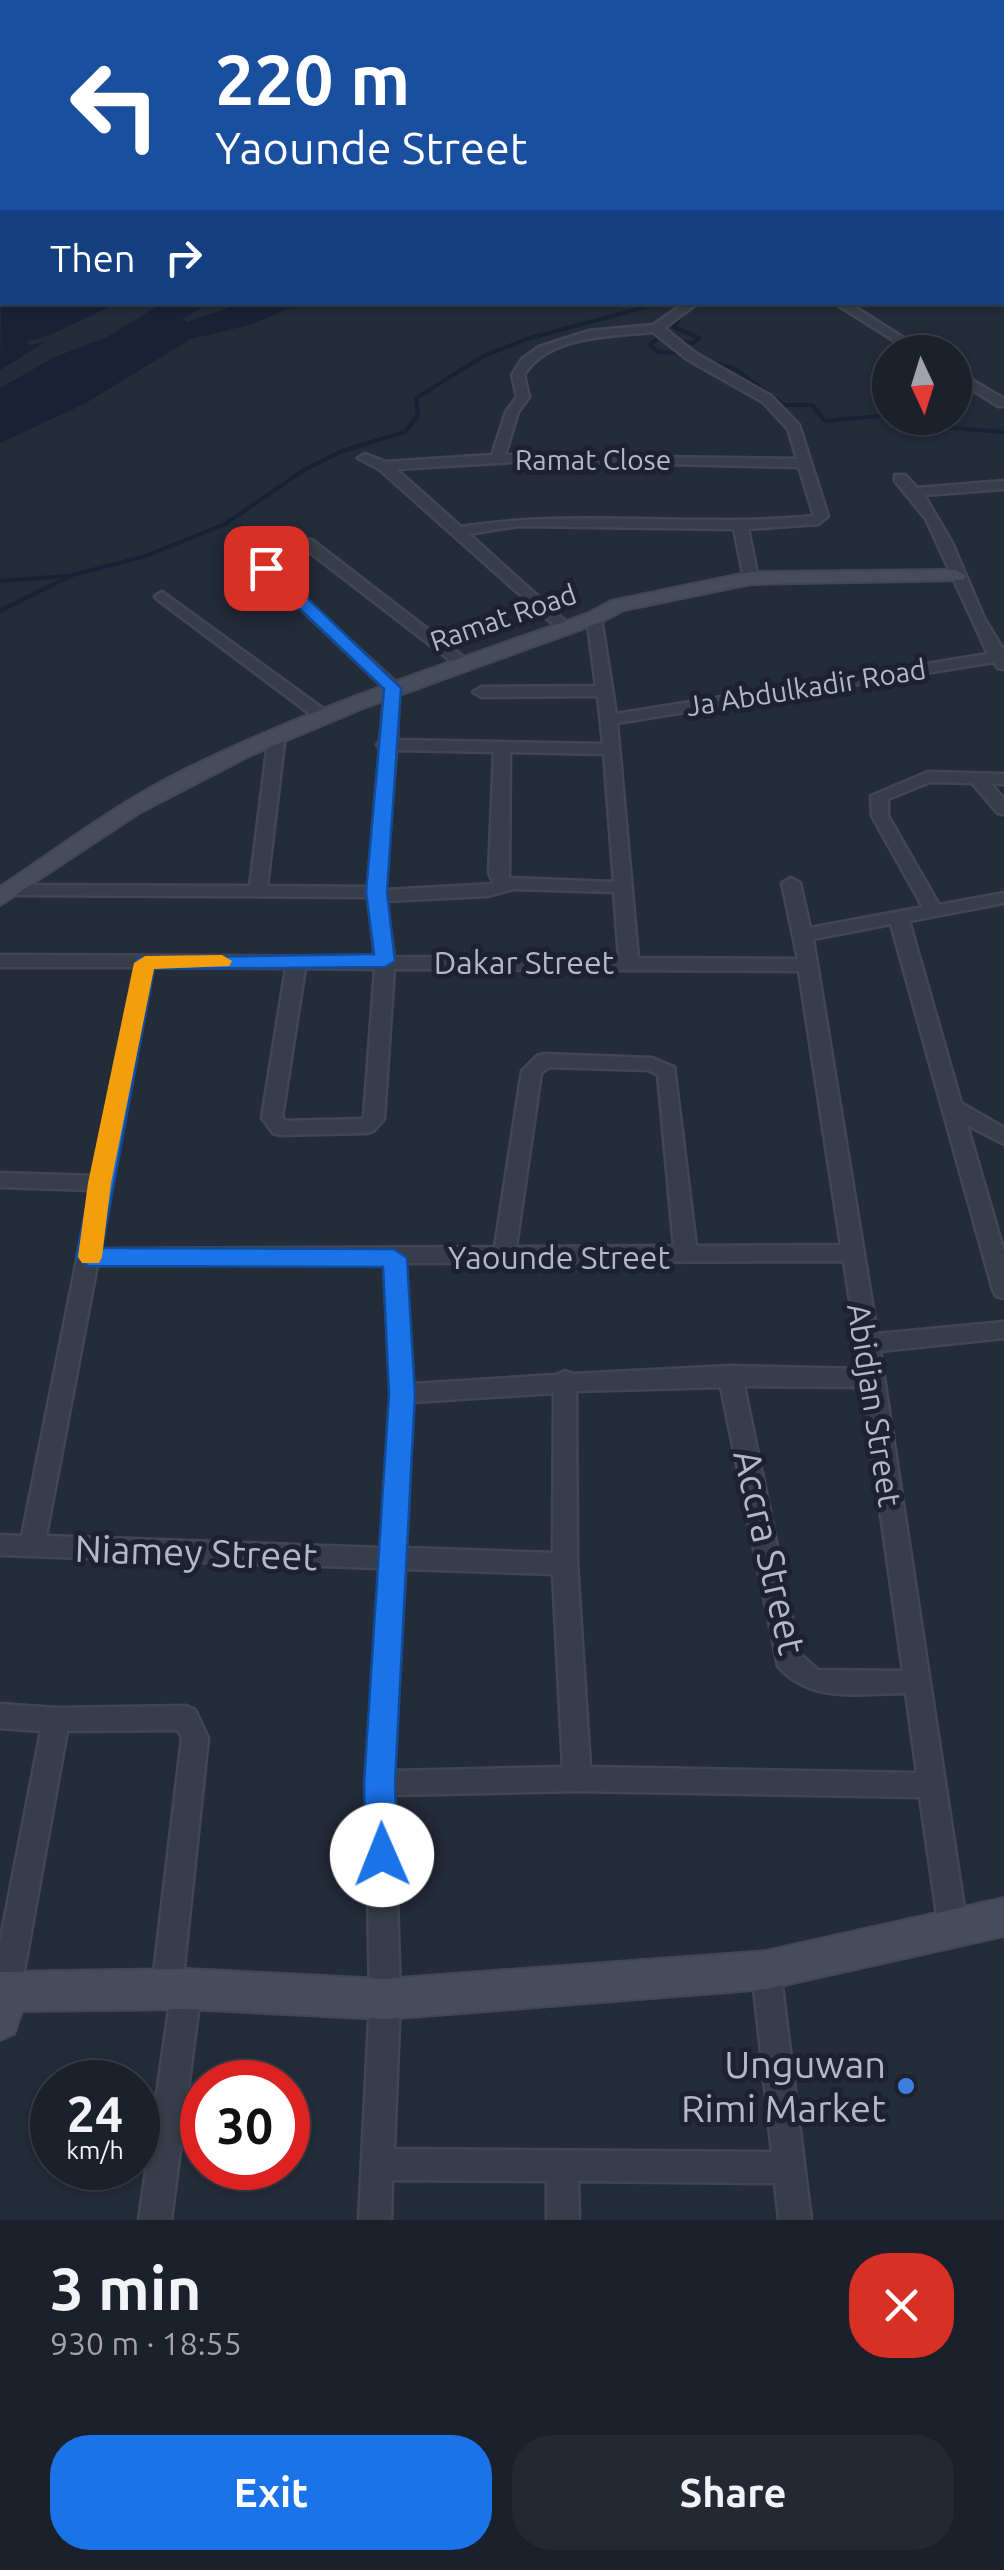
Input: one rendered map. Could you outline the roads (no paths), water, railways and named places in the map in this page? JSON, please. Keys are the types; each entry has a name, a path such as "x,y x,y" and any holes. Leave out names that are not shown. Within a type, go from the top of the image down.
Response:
{"street":[{"path":"497,459 512,412 523,396 518,375 526,362 544,350 588,335 656,328 690,305"},
{"path":"843,305 892,335"},
{"path":"656,328 691,356 768,399 794,428 802,463"},
{"path":"972,384 1002,403"},
{"name":"Ramat Close","path":"365,458 384,466 566,628"},
{"name":"Ramat Close","path":"384,466 497,459 802,463 820,516 818,520 740,525 518,522 459,532"},
{"path":"900,478 917,492 940,529 956,576 1002,660"},
{"path":"917,492 1004,485"},
{"path":"740,525 751,578"},
{"path":"307,543 461,662"},
{"path":"266,568 392,688 378,894 385,961 374,1119 366,1126 280,1128 272,1118 297,960"},
{"name":"Ramat Road","path":"6,894 131,808 277,735 461,662 594,618 618,605 751,578 956,576"},
{"path":"162,596 322,716"},
{"path":"594,618 608,720 620,887 630,962"},
{"name":"Ja Abdulkadir Road","path":"608,720 1002,660"},
{"path":"482,692 604,690"},
{"path":"258,890 277,735"},
{"path":"386,744 610,748"},
{"path":"502,747 498,873 501,881 620,887"},
{"path":"934,911 880,816 877,800 885,792 928,776 1004,778"},
{"path":"975,776 1001,801"},
{"name":"Abidjan Street","path":"791,883 808,965 850,1253 873,1378 953,1928"},
{"path":"6,894 258,890 378,894 488,891 512,884"},
{"path":"803,936 1004,898"},
{"path":"899,919 1004,1290"},
{"name":"Dakar Street","path":"0,961 808,965"},
{"path":"32,1545 145,963"},
{"path":"504,1257 532,1071 537,1063 652,1064 667,1072 686,1256"},
{"path":"952,1107 1004,1137"},
{"path":"0,1180 100,1183"},
{"name":"Yaounde Street","path":"88,1257 850,1253"},
{"path":"375,2220 385,1999 380,1783 402,1394 394,1258"},
{"path":"866,1344 1004,1330"},
{"path":"402,1394 565,1380 730,1375 873,1378"},
{"name":"Accra Street","path":"730,1375 786,1658 815,1681 915,1682"},
{"path":"565,1380 565,1564 577,1779"},
{"name":"Niamey Street","path":"0,1545 565,1564"},
{"path":"0,1716 56,1720 186,1718 195,1738 155,2220"},
{"path":"56,1720 2,2002 177,1988 385,1999 766,1970 1004,1917"},
{"path":"380,1783 577,1779 932,1786"},
{"path":"766,1970 795,2220"},
{"path":"378,2164 789,2168"},
{"path":"562,2166 563,2220"}],"water":[{"path":"1,305 114,305 26,342 32,345 47,341 0,370"},
{"path":"160,305 219,305 201,308 182,319 187,322 236,305 311,305 191,339 84,404 0,443 0,388 55,357 107,337"}],"waterway":[{"path":"0,611 72,575 143,557 225,524 304,470 342,451 405,432 418,415 416,398 484,356 527,339 653,305"},
{"path":"681,315 674,327 699,338 693,343 681,342"},
{"path":"661,336 650,345 658,352 685,353"},
{"path":"703,360 735,369 784,405 812,405 825,421 872,417"},
{"path":"972,430 1004,432"},
{"path":"0,581 67,576"}],"place":[{"name":"Unguwan Rimi Market","path":"906,2086"}]}
